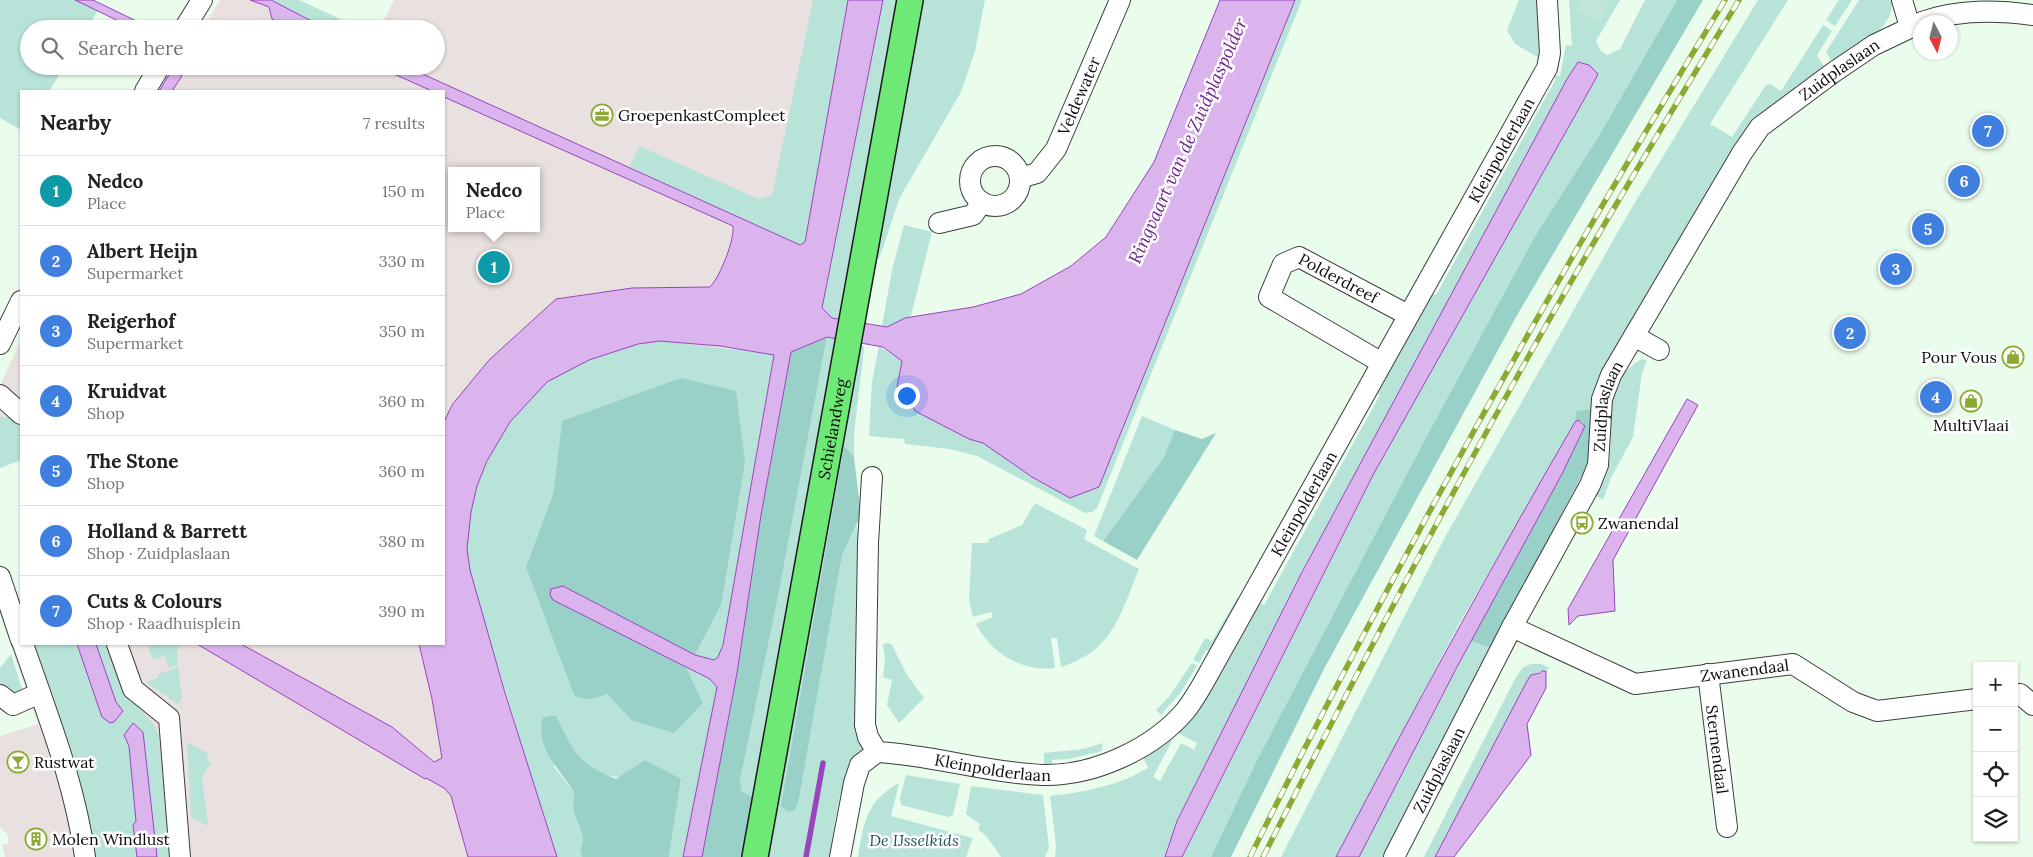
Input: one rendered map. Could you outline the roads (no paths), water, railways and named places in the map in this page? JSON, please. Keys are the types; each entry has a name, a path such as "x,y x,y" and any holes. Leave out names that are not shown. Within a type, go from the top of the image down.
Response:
{"main road":[{"name":"Schielandweg","path":"755,857 910,0"}],"street":[{"path":"190,20 202,0"},
{"name":"Veldewater","path":"1020,178 1037,173 1056,148 1120,0"},
{"name":"Kleinpolderlaan","path":"877,752 906,754 1011,772 1045,775 1079,771 1119,759 1143,745 1166,728 1185,710 1210,671 1547,68 1550,53 1547,0"},
{"path":"1902,0 1913,16"},
{"name":"Zuidplaslaan","path":"1947,15 2002,11 2033,15"},
{"name":"Zuidplaslaan","path":"1394,857 1512,627 1590,485 1598,465 1602,399 1611,375 1742,153 1760,127 1874,45 1913,26"},
{"path":"146,90 155,75"},
{"path":"993,156 1003,157 1012,161 1018,168 1020,178 1020,186 1011,200 994,205 982,202 972,191 970,181 976,164 984,158 993,156"},
{"path":"939,223 973,215 982,202"},
{"name":"Polderdreef","path":"1382,363 1268,297 1283,264 1299,257 1408,315"},
{"path":"1,341 20,303"},
{"path":"1634,336 1659,350"},
{"path":"0,395 20,413"},
{"path":"840,857 854,783 860,765 877,752 868,737 865,724 868,543 872,477"},
{"path":"0,577 20,637"},
{"name":"Zwanendaal","path":"1512,627 1635,684 1793,664 1853,702 1876,712 1973,700"},
{"path":"23,645 72,792 85,857"},
{"path":"117,645 132,689 168,718 180,857"},
{"name":"Sternendaal","path":"1708,674 1727,827"},
{"path":"0,695 13,705 40,693"},
{"path":"2018,694 2033,705"}],"water":[{"path":"75,0 93,0 134,20 116,20"},
{"path":"250,0 271,0 310,20 274,20 272,19 269,7"},
{"name":"Ringvaart van de Zuidplaspolder","path":"848,0 883,0 822,308 832,318 887,327 905,318 973,307 1021,294 1071,266 1106,237 1154,162 1220,0 1295,0 1099,487 1070,498 1032,477 983,443 969,439 915,411 907,395 897,387 902,361 883,347 827,337 791,352 761,515 737,673 702,857 683,857 717,687 710,679 553,600 550,595 551,589 563,586 695,655 714,660 718,657 723,645 774,355 720,346 660,341 638,344 589,360 547,382 510,422 487,461 477,486 471,512 467,549 470,570 505,693 557,857 468,857 451,796 444,788 425,779 199,645 243,645 392,727 434,762 442,758 432,699 419,645 445,645 445,420 452,405 489,360 556,299 632,288 710,287 726,258 732,240 733,226 445,97 445,90 430,90 396,75 425,75 800,245 805,242"},
{"path":"1578,62 1589,65 1598,74 1595,80 1373,475 1182,857 1165,857 1177,821 1301,574 1567,79"},
{"path":"169,75 182,76 173,90 160,90"},
{"path":"1687,399 1698,405 1613,560 1615,611 1578,616 1569,625 1568,609"},
{"path":"1578,420 1585,426 1562,474 1457,667 1359,857 1336,857 1483,584 1575,422"},
{"path":"77,645 96,645 116,702 123,711 114,722 110,723 102,717"},
{"path":"1546,671 1546,688 1527,724 1531,755 1454,857 1435,857 1527,681 1531,675"},
{"path":"133,723 143,732 157,857 137,857 133,825 136,821 129,746 124,735"}],"waterway":[{"path":"806,857 823,763"}],"railway":[{"path":"1250,857 1361,639 1478,423 1599,210 1725,0"},
{"path":"1263,857 1383,625 1507,395 1592,245 1739,0"}],"place":[{"name":"GroepenkastCompleet","path":"602,115"},
{"name":"Cuts & Colours","path":"1988,131"},
{"name":"Holland & Barrett","path":"1964,181"},
{"name":"The Stone","path":"1928,229"},
{"name":"Nedco","path":"494,267"},
{"name":"Reigerhof","path":"1896,269"},
{"name":"Albert Heijn","path":"1850,333"},
{"name":"Pour Vous","path":"2013,357"},
{"name":"Kruidvat","path":"1936,397"},
{"name":"MultiVlaai","path":"1971,401"},
{"name":"Zwanendal","path":"1582,523"},
{"name":"Rustwat","path":"18,762"},
{"name":"Molen Windlust","path":"36,839"}],"park label":[{"name":"De IJsselkids","path":"914,840"}]}
